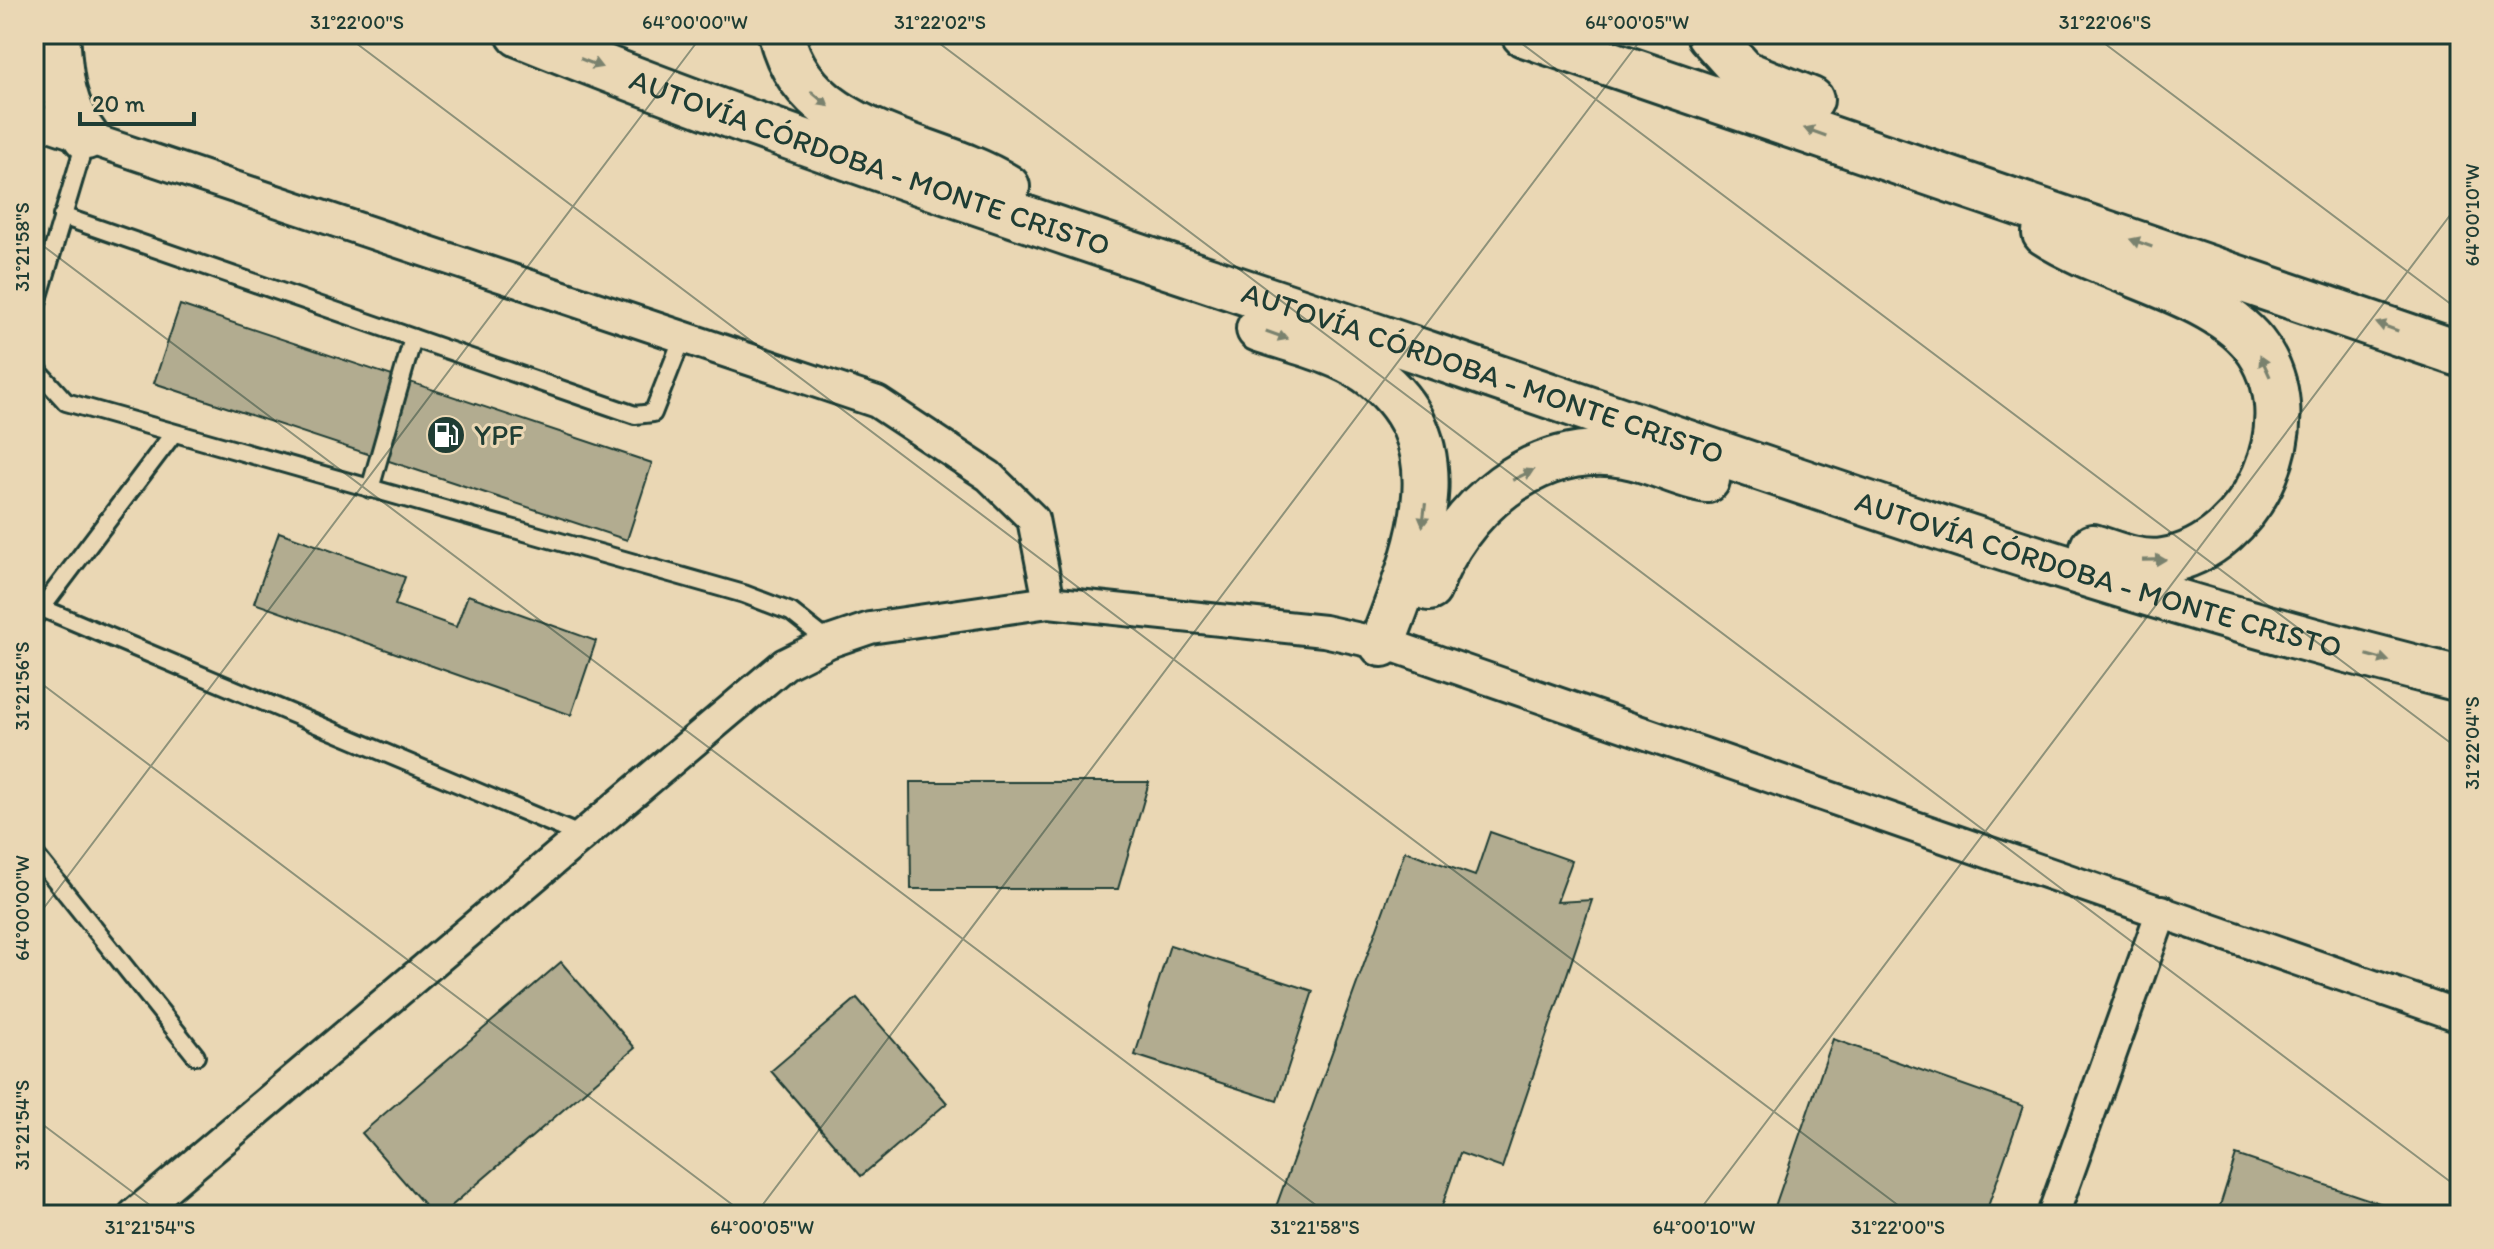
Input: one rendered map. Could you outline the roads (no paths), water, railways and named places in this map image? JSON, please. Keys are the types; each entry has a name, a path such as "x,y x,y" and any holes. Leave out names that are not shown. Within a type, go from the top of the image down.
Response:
{"highway":[{"path":"34,52 45,34"},
{"path":"57,34 58,67 66,105 86,137"},
{"name":"AUTOVÍA CÓRDOBA - MONTE CRISTO","path":"519,34 741,121 1840,497 2178,601 2460,679"},
{"path":"781,34 797,75 813,96 838,113 891,140 984,173 1225,317 1365,370 1386,387 1405,409 1425,467 1427,496 1396,648"},
{"path":"1524,34 2460,354"},
{"path":"1396,648 1448,541 1486,500 1529,471 1578,455 1601,453 1627,456 1703,480 1973,510 2135,560 2162,561 2187,555 2213,539 2256,492 2270,464 2277,432 2278,402 2268,370 2254,345 2230,321 2203,305 2069,248 1855,115 1766,85 1744,73 1709,34"}],"street":[{"path":"34,120 877,402 989,476 1033,519 1049,602"},
{"path":"134,1215 785,664 829,642 870,628 1049,602 1324,631 1396,648 2460,1016"},
{"path":"2053,1215 2162,911"}],"lane":[{"path":"34,313 86,137"},
{"path":"62,216 635,415 653,413 683,337"},
{"path":"370,489 413,338"},
{"path":"34,355 40,373 66,402 744,594 791,612 829,642"},
{"path":"173,434 39,614 582,836"},
{"path":"34,853 196,1056"}],"place":[{"name":"YPF","path":"446,435"}]}
